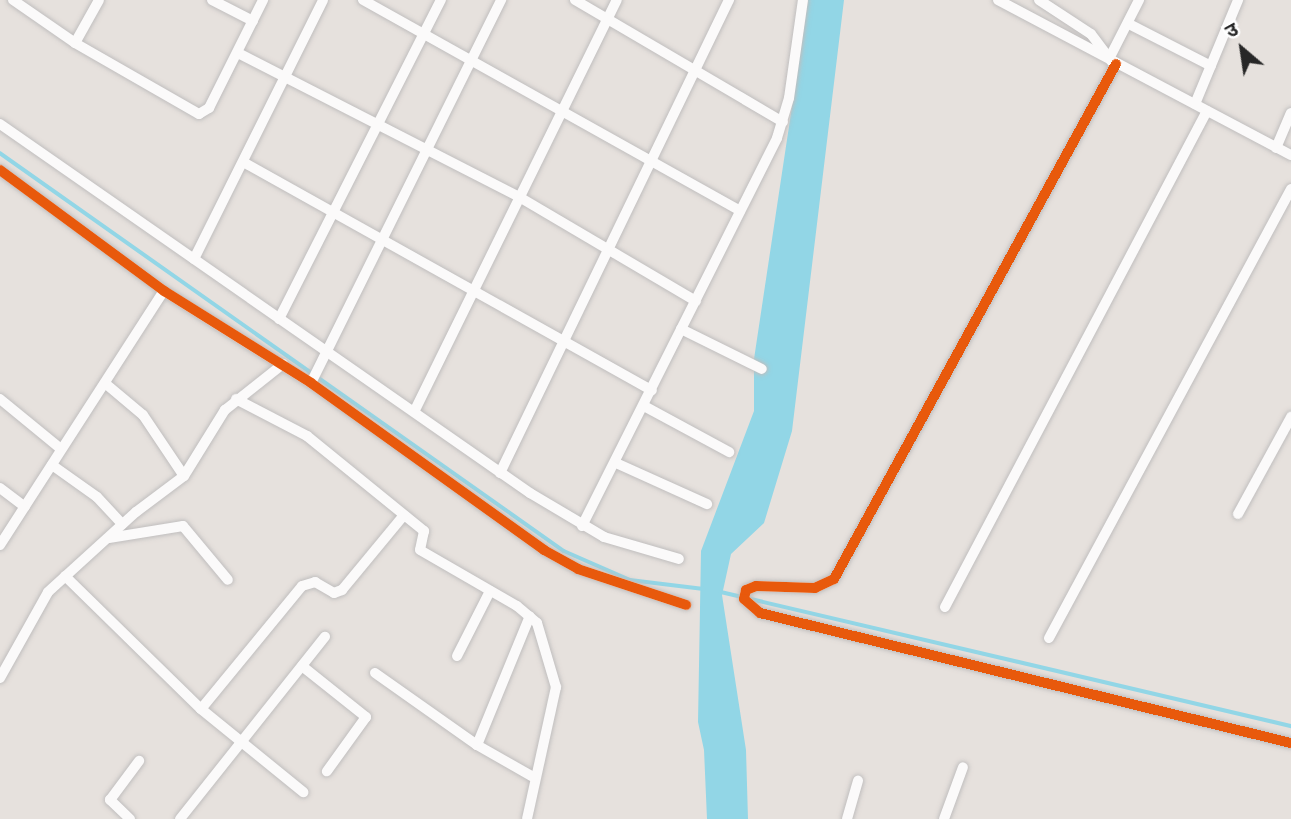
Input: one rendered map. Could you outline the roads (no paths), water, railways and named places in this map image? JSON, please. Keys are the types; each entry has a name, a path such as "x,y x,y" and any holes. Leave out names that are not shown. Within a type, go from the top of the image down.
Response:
{"street":[{"path":"13,0 75,43 199,114 209,108 263,0"},
{"path":"75,43 99,0"},
{"path":"212,0 253,21"},
{"path":"194,258 245,163 323,0"},
{"path":"363,0 564,110 740,211"},
{"path":"279,320 441,0"},
{"path":"313,381 430,151 470,60 501,0"},
{"path":"575,0 697,69 783,122"},
{"path":"415,410 617,0"},
{"path":"500,473 729,0"},
{"path":"582,526 617,463 783,122 803,0"},
{"path":"998,0 1291,156"},
{"path":"1040,0 1091,34 1113,60"},
{"path":"1139,0 1113,60 834,579 822,587 770,585 745,593 745,604 760,613 1291,743"},
{"path":"1195,104 1238,0"},
{"path":"1129,23 1211,66"},
{"path":"238,53 521,198 696,301"},
{"path":"945,607 1207,111"},
{"path":"1276,148 1291,113"},
{"path":"0,124 194,258 328,355 415,410 500,473 582,526 678,559"},
{"path":"245,163 652,390"},
{"path":"0,170 164,292 313,381 560,560 686,605"},
{"path":"1049,638 1291,189"},
{"path":"0,545 164,292"},
{"path":"681,329 762,369"},
{"path":"0,678 38,605 65,576 122,524 184,475 236,399 283,364"},
{"path":"106,384 143,415 184,475"},
{"path":"0,399 61,449"},
{"path":"236,399 307,436 425,533 420,550 530,616 547,646 556,687 533,777 527,819"},
{"path":"644,406 729,452"},
{"path":"1238,514 1291,417"},
{"path":"617,463 707,504"},
{"path":"52,465 97,497 122,524"},
{"path":"0,488 25,507"},
{"path":"201,709 302,586 315,582 334,593 342,590 404,515"},
{"path":"109,538 183,526 228,580"},
{"path":"65,576 201,709 303,792"},
{"path":"457,656 490,591"},
{"path":"477,745 530,616"},
{"path":"180,819 325,637"},
{"path":"302,666 366,716 327,771"},
{"path":"375,673 477,745 533,777"},
{"path":"130,819 110,800 139,761"},
{"path":"944,819 962,767"},
{"path":"847,819 858,780"}],"water":[{"path":"808,0 844,0 792,431 764,523 731,554 722,595 746,750 748,819 707,819 704,750 698,722 701,551 754,411 754,359"}],"waterway":[{"path":"0,153 564,551 630,580 703,589"},
{"path":"721,592 1291,726"}]}
